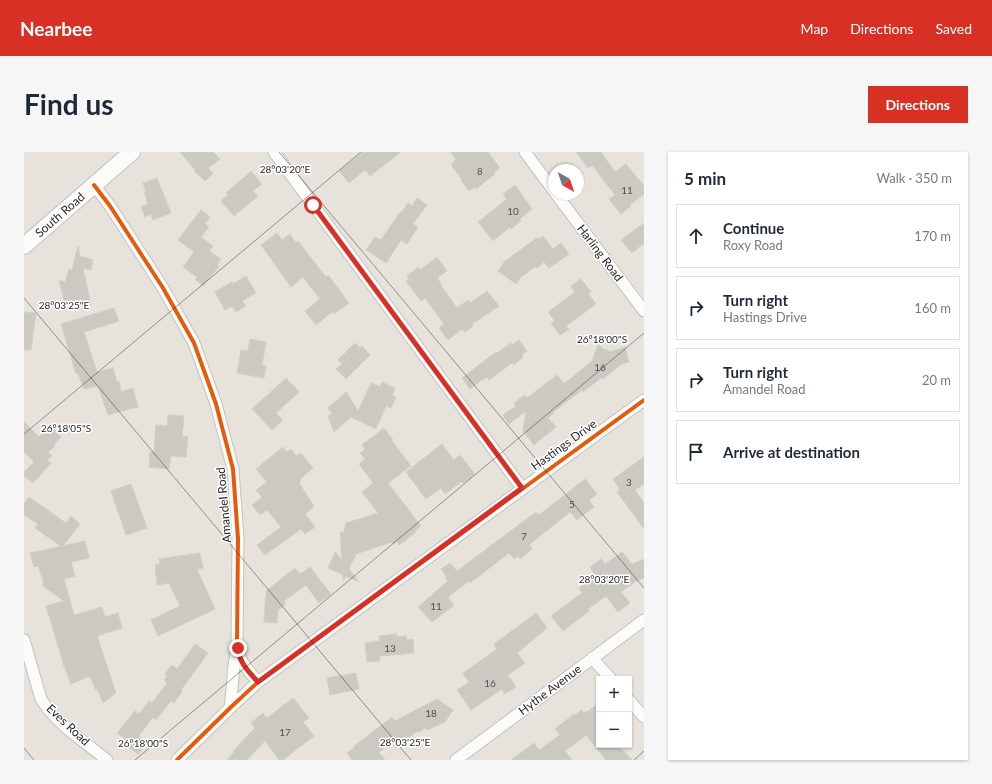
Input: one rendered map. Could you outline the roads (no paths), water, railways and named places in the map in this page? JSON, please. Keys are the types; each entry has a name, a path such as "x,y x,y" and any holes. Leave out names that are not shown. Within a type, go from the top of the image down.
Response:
{"street":[{"name":"South Road","path":"24,246 132,152"},
{"path":"274,152 522,488"},
{"path":"525,152 548,183"},
{"name":"Amandel Road","path":"94,185 110,206 194,343 216,404 233,469 238,538 238,654 243,664 258,682"},
{"name":"Harling Road","path":"561,200 644,311"},
{"name":"Hastings Drive","path":"177,760 258,682 644,400"},
{"name":"Hythe Avenue","path":"456,760 644,620"},
{"name":"Eves Road","path":"24,640 41,698 45,704 58,720 106,760"},
{"path":"230,708 233,667 238,648"},
{"path":"592,658 608,676"},
{"path":"632,703 644,717"}]}
